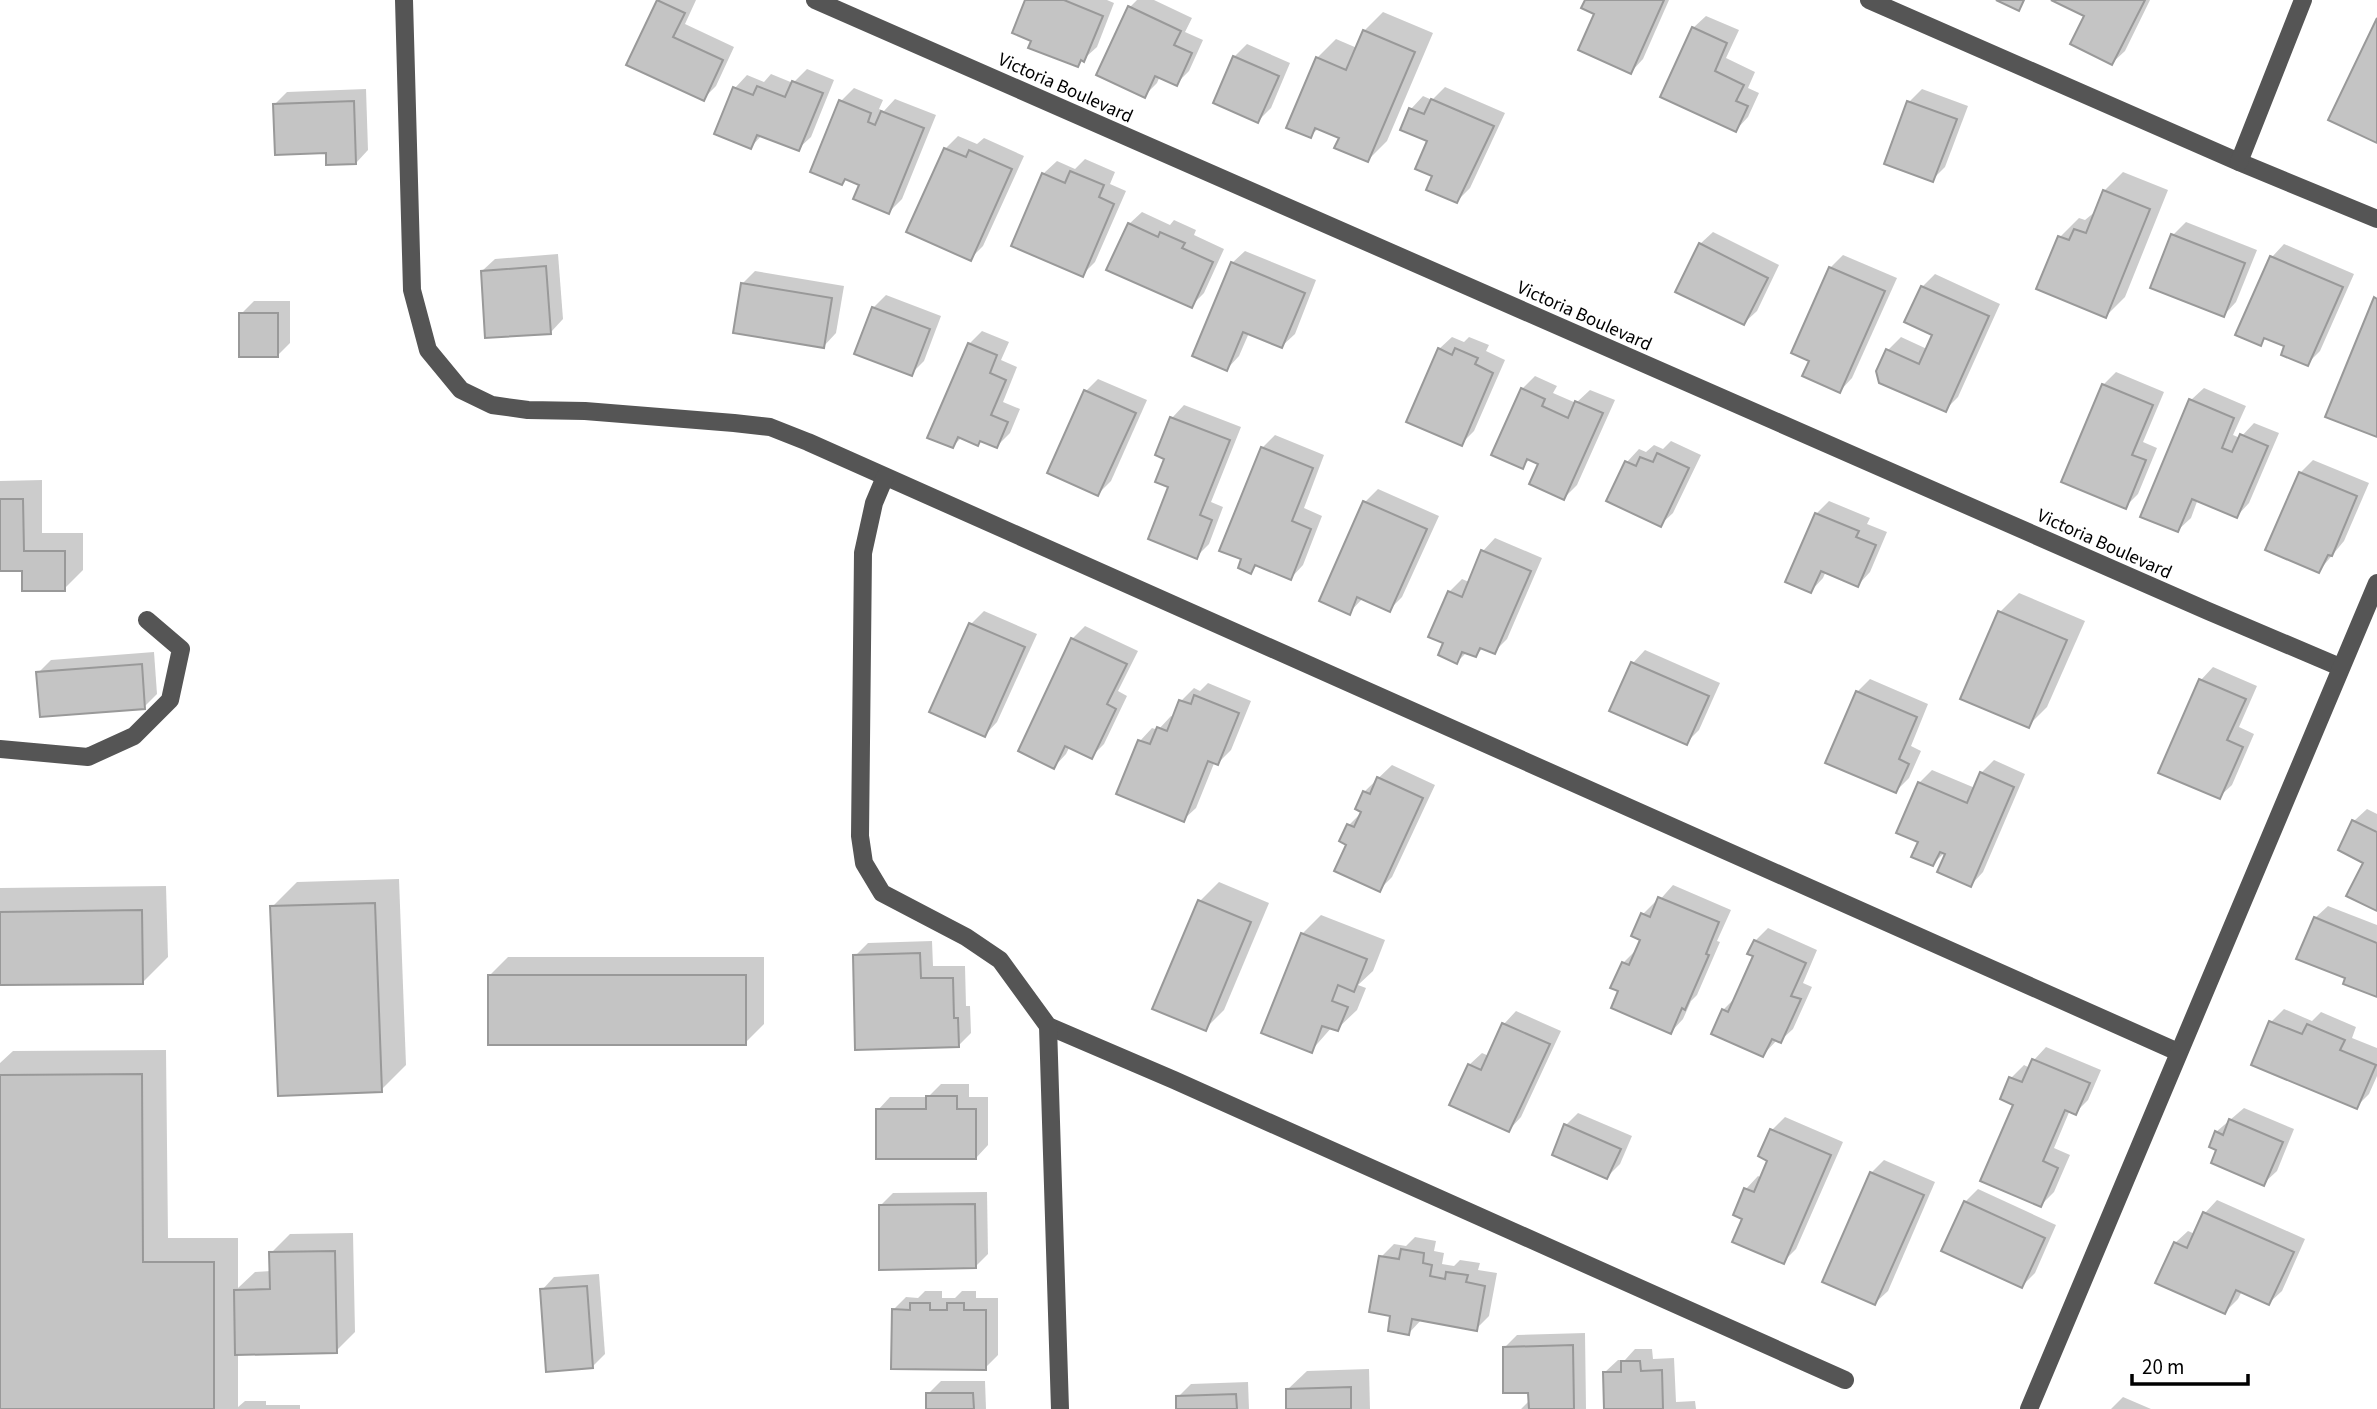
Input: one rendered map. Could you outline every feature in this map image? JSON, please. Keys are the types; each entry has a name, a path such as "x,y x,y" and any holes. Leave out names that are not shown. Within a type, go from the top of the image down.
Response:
{"street":[{"path":"404,0 412,290 428,350 461,390 492,405 516,408 585,411 770,427 2178,1052"},
{"name":"Victoria Boulevard","path":"815,0 2195,606 2340,667"},
{"path":"1868,0 2239,162 2377,219"},
{"path":"2239,162 2304,0"},
{"path":"885,477 874,503 863,553 860,836 864,863 882,893 967,937 1000,960 1048,1026 1845,1380"},
{"path":"2029,1409 2377,583"},
{"path":"0,749 88,757 134,736 170,700 181,649 148,620"},
{"path":"1048,1026 1060,1409"}],"building":[{"path":"657,0 685,13 673,37 723,60 704,101 626,65"},
{"path":"1025,0 1064,0 1103,16 1084,62 1081,60 1078,67 1028,48 1031,41 1012,33"},
{"path":"1585,0 1664,0 1631,74 1578,50 1594,14 1581,8"},
{"path":"1996,0 2024,0 2019,11"},
{"path":"2051,0 2145,0 2112,65 2070,44 2084,16"},
{"path":"1128,6 1181,31 1174,45 1192,53 1177,86 1155,76 1145,98 1096,75"},
{"path":"2377,18 2377,143 2328,120"},
{"path":"1692,27 1727,43 1715,71 1744,85 1736,101 1748,106 1736,132 1660,97"},
{"path":"1363,30 1415,52 1368,162 1334,148 1339,138 1315,128 1311,138 1286,128 1316,57 1346,70"},
{"path":"1233,56 1279,76 1258,123 1213,103"},
{"path":"792,81 823,93 799,151 757,135 751,149 714,134 733,87 753,95 757,86 785,97"},
{"path":"1431,99 1494,126 1457,203 1426,190 1432,176 1415,169 1427,141 1400,130 1409,108 1424,114"},
{"path":"839,100 871,113 868,122 875,125 881,111 924,128 889,214 853,199 859,185 845,179 842,185 810,172"},
{"path":"354,101 356,164 326,165 326,153 275,155 273,104"},
{"path":"1907,101 1957,119 1933,182 1884,164"},
{"path":"944,148 966,157 969,150 1012,169 971,261 906,232"},
{"path":"1070,171 1104,185 1099,197 1114,204 1083,277 1011,246 1042,173 1065,183"},
{"path":"2103,190 2150,209 2106,318 2036,289 2058,236 2069,240 2074,229 2086,233"},
{"path":"1128,223 1158,237 1160,232 1185,243 1182,248 1213,262 1192,308 1106,270"},
{"path":"2171,234 2245,263 2224,317 2150,288"},
{"path":"1699,243 1768,278 1744,325 1675,292"},
{"path":"2270,256 2343,287 2308,366 2281,355 2284,346 2264,338 2261,346 2235,335"},
{"path":"1231,262 1305,293 1282,348 1243,332 1227,371 1192,356"},
{"path":"546,266 551,334 485,338 481,271"},
{"path":"1829,267 1885,291 1840,393 1802,376 1809,361 1791,353"},
{"path":"741,283 832,298 824,348 733,333"},
{"path":"1921,286 1989,316 1946,412 1879,383 1876,371 1886,349 1919,364 1932,335 1904,322"},
{"path":"2374,297 2377,299 2377,437 2325,417"},
{"path":"872,307 930,329 912,376 854,354"},
{"path":"239,313 278,313 278,357 239,357"},
{"path":"968,343 997,355 990,373 1006,380 991,415 1008,422 997,448 980,441 978,446 958,437 953,448 927,438"},
{"path":"1438,348 1452,355 1455,348 1478,358 1475,364 1493,373 1462,446 1406,422"},
{"path":"2102,384 2153,405 2132,455 2146,460 2126,509 2061,482"},
{"path":"1521,388 1545,399 1542,406 1568,418 1575,401 1603,413 1564,500 1529,484 1538,464 1527,459 1523,469 1491,455"},
{"path":"1084,390 1136,413 1098,496 1047,473"},
{"path":"2189,399 2234,418 2222,448 2232,452 2240,434 2268,446 2237,518 2192,499 2178,532 2140,517"},
{"path":"1170,417 1230,440 1200,515 1212,520 1197,559 1148,539 1168,487 1155,482 1164,459 1155,455"},
{"path":"1261,447 1313,468 1292,521 1311,529 1291,580 1255,565 1251,574 1238,568 1241,559 1219,551"},
{"path":"1657,453 1689,468 1661,527 1606,501 1625,461 1636,466 1640,457 1653,462"},
{"path":"2299,472 2357,496 2332,556 2328,555 2319,573 2265,550"},
{"path":"0,499 23,499 24,551 65,551 65,591 22,591 22,571 0,571"},
{"path":"1363,501 1427,529 1390,612 1357,597 1350,615 1319,601"},
{"path":"1815,513 1859,531 1856,537 1876,545 1858,587 1821,571 1811,593 1785,582"},
{"path":"1481,550 1531,571 1495,654 1480,648 1476,657 1462,652 1457,664 1438,655 1443,643 1428,637 1448,591 1462,597"},
{"path":"1998,611 2067,640 2029,728 1960,699"},
{"path":"969,623 1025,647 985,737 929,712"},
{"path":"1071,638 1127,664 1107,704 1116,709 1092,759 1065,746 1054,769 1018,751"},
{"path":"1631,662 1709,696 1687,745 1609,711"},
{"path":"142,664 145,709 40,717 36,672"},
{"path":"2199,679 2246,699 2227,740 2243,747 2220,799 2158,773"},
{"path":"1856,691 1917,717 1899,759 1909,764 1896,793 1825,763"},
{"path":"1194,695 1239,713 1218,765 1208,761 1184,822 1116,794 1138,740 1150,744 1157,727 1167,731 1179,700 1191,704"},
{"path":"1980,772 2014,787 1971,887 1937,872 1945,854 1940,852 1933,866 1911,857 1918,842 1896,833 1918,782 1967,803"},
{"path":"1377,777 1423,798 1380,892 1334,871 1346,845 1339,841 1347,824 1354,827 1361,812 1355,809 1363,791 1370,794"},
{"path":"2352,820 2377,832 2377,911 2346,896 2363,863 2338,850"},
{"path":"1658,897 1719,922 1706,954 1709,955 1685,1010 1682,1008 1671,1034 1611,1008 1618,991 1610,988 1622,962 1629,965 1640,940 1631,936 1641,913 1650,917"},
{"path":"1198,900 1251,922 1206,1031 1152,1009"},
{"path":"375,903 382,1092 278,1096 270,906"},
{"path":"142,910 143,984 0,985 0,912"},
{"path":"2314,917 2377,943 2377,997 2343,984 2345,978 2296,959"},
{"path":"1301,933 1367,959 1354,992 1338,985 1332,1001 1348,1007 1338,1031 1322,1026 1312,1053 1261,1033"},
{"path":"1754,940 1806,963 1791,996 1801,999 1781,1043 1772,1039 1763,1057 1711,1034 1722,1009 1728,1012 1753,956 1747,954"},
{"path":"920,953 921,978 953,978 954,1018 958,1018 959,1047 855,1050 853,955"},
{"path":"488,975 746,975 746,1045 488,1045"},
{"path":"2269,1021 2302,1034 2307,1024 2345,1040 2340,1050 2376,1065 2357,1109 2251,1065"},
{"path":"1502,1023 1550,1044 1509,1132 1449,1105 1468,1064 1481,1070"},
{"path":"2032,1059 2090,1083 2076,1115 2065,1110 2043,1161 2058,1168 2041,1207 1980,1181 2013,1105 2000,1099 2009,1077 2022,1082"},
{"path":"142,1074 143,1262 214,1262 214,1409 0,1409 0,1075"},
{"path":"926,1096 957,1096 957,1109 976,1109 976,1159 876,1159 876,1109 926,1109"},
{"path":"2229,1119 2283,1142 2264,1186 2211,1163 2216,1150 2209,1147 2215,1131 2223,1135"},
{"path":"1564,1124 1621,1149 1607,1179 1552,1155"},
{"path":"1770,1129 1831,1155 1784,1264 1732,1242 1742,1219 1733,1215 1744,1188 1754,1192 1767,1161 1758,1156"},
{"path":"1870,1172 1924,1195 1875,1305 1822,1282"},
{"path":"1964,1201 2045,1238 2022,1288 1941,1251"},
{"path":"975,1204 976,1268 879,1270 879,1205"},
{"path":"2203,1212 2294,1252 2269,1305 2236,1290 2225,1314 2155,1283 2174,1242 2187,1248"},
{"path":"1401,1249 1424,1253 1423,1263 1432,1265 1430,1276 1445,1279 1446,1272 1468,1275 1466,1282 1485,1286 1477,1331 1412,1319 1409,1335 1388,1331 1390,1316 1369,1312 1379,1256 1399,1259"},
{"path":"335,1251 337,1353 235,1355 234,1290 270,1289 269,1252"},
{"path":"587,1286 593,1368 546,1372 540,1289"},
{"path":"910,1303 930,1303 930,1310 947,1310 947,1303 964,1303 964,1310 986,1310 986,1370 891,1369 892,1309 910,1310"},
{"path":"1573,1345 1574,1409 1529,1409 1528,1393 1503,1393 1503,1347"},
{"path":"1621,1361 1640,1361 1641,1371 1662,1370 1663,1409 1604,1409 1603,1372 1621,1372"},
{"path":"1351,1387 1351,1409 1286,1409 1286,1389"},
{"path":"926,1393 973,1393 974,1409 926,1409"},
{"path":"1236,1394 1237,1409 1176,1409 1176,1396"}]}
